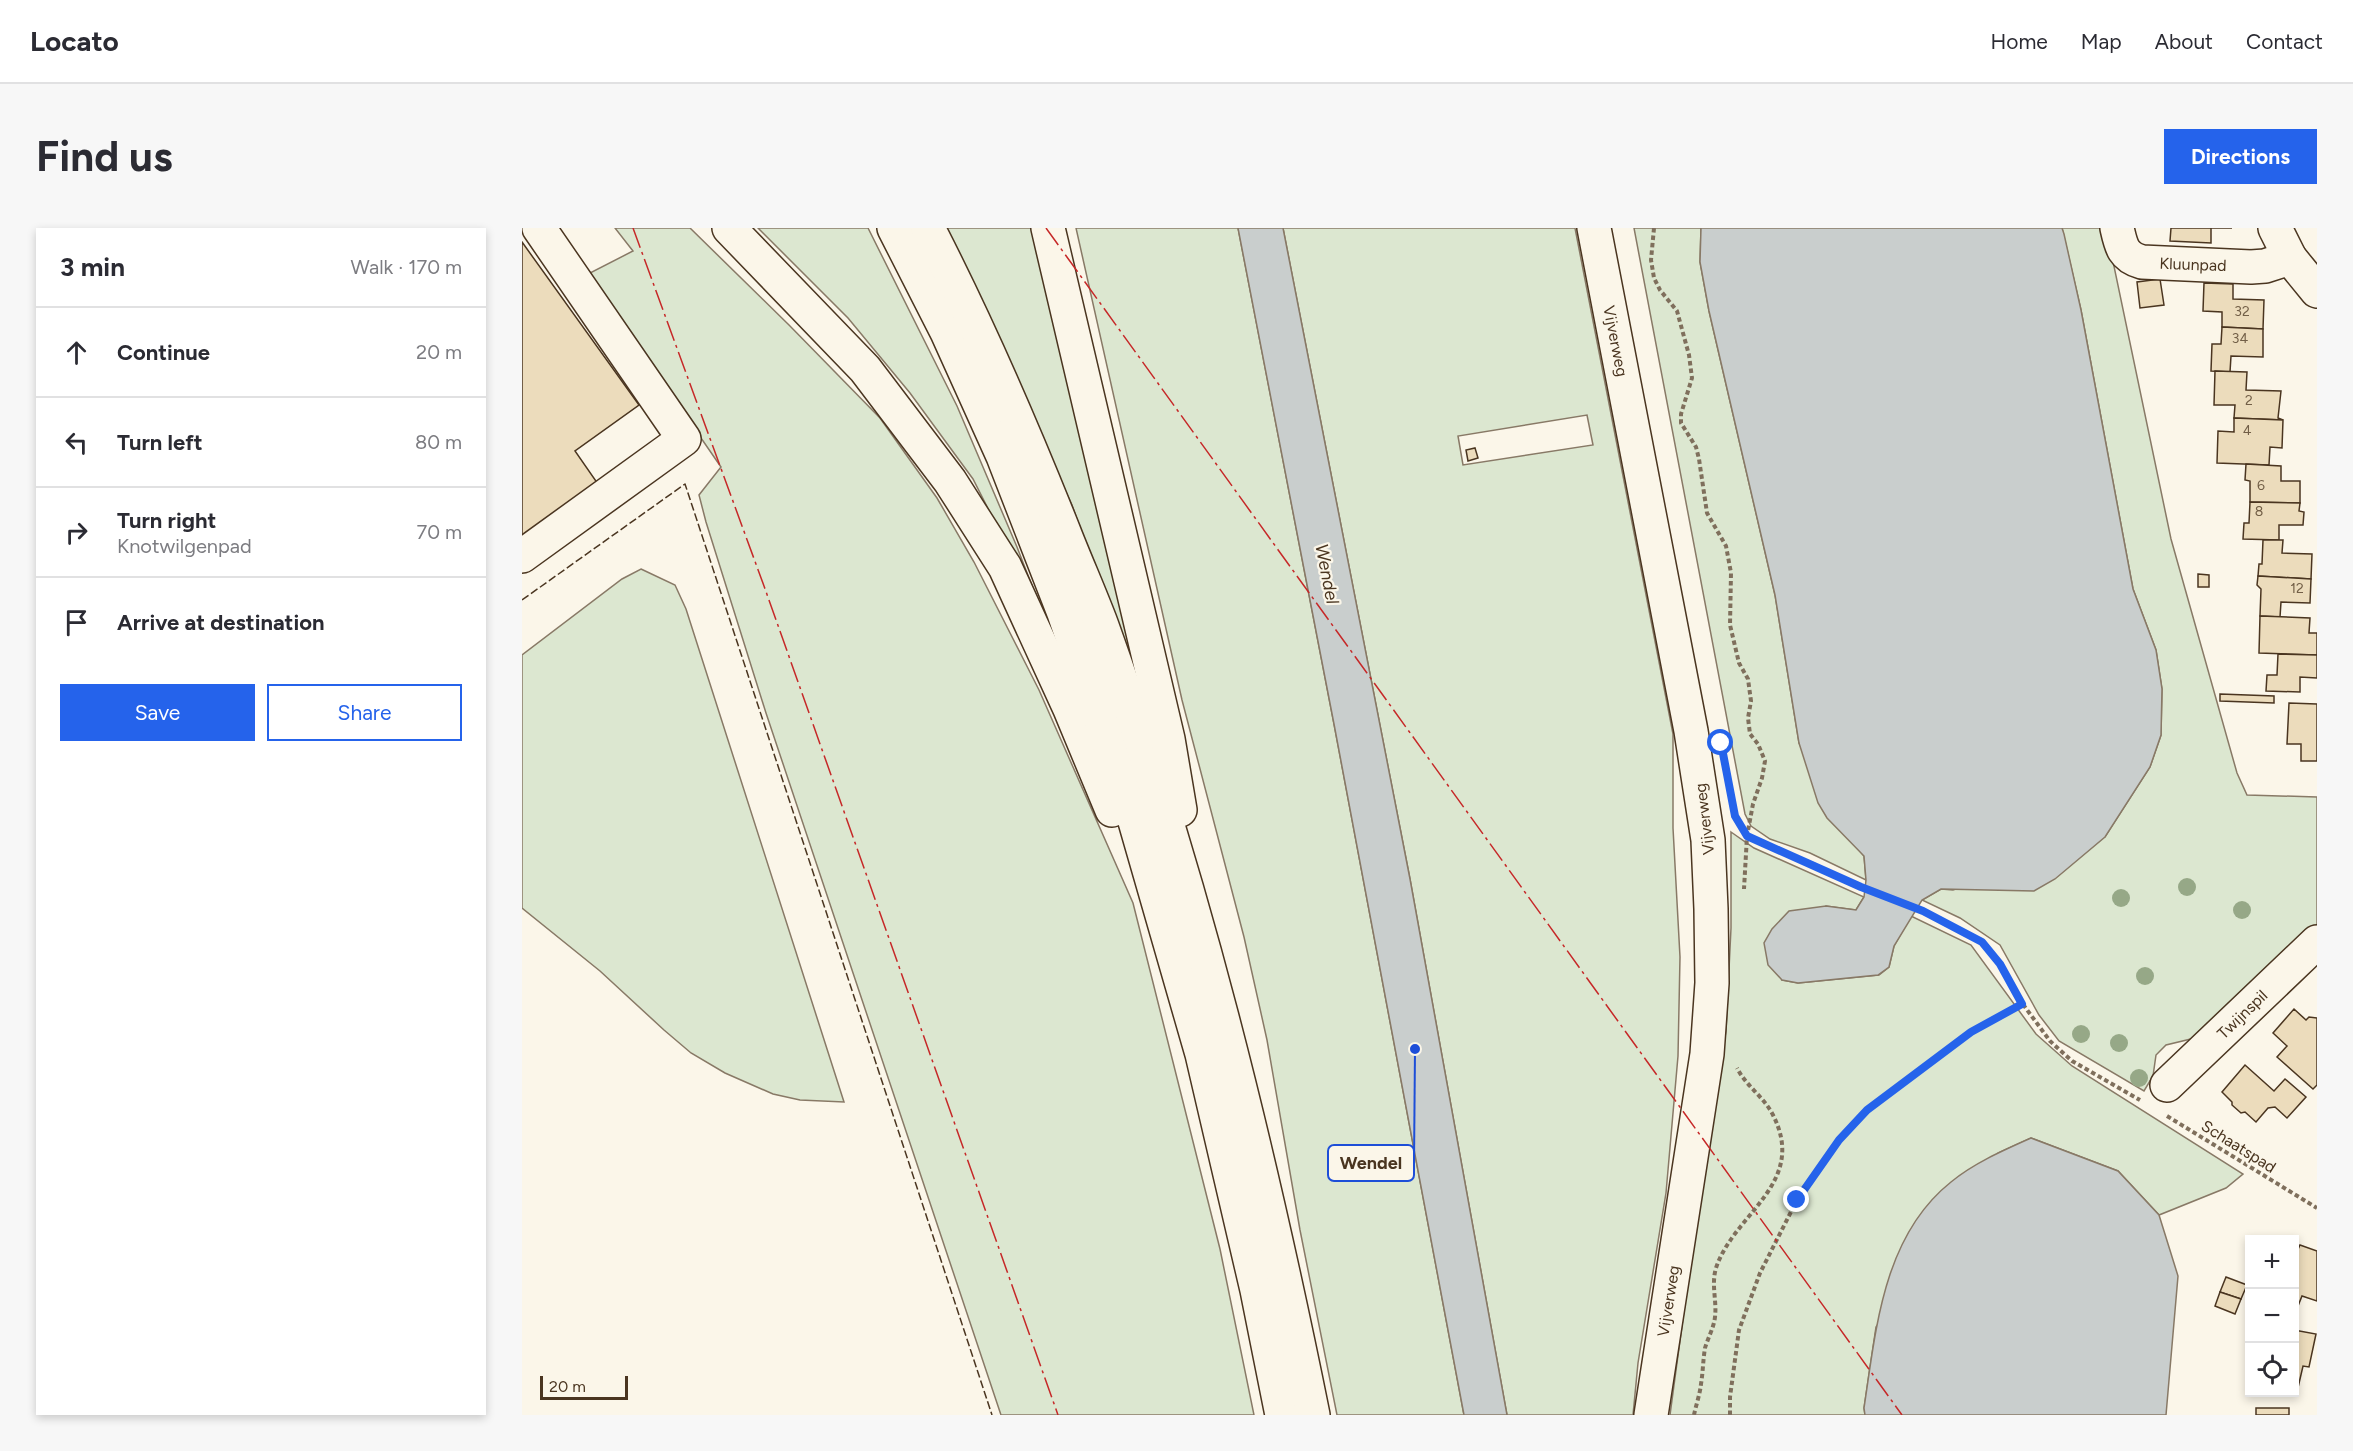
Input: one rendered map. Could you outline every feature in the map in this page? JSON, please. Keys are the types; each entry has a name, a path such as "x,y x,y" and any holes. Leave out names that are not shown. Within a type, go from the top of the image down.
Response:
{"main road":[{"path":"522,556 684,439 539,228"},
{"path":"729,228 865,369 950,481 1005,567 1070,709 1109,805 1153,882"},
{"path":"894,228 947,332 1004,456 1106,729 1203,1054 1257,1290 1282,1415"},
{"path":"928,228 1003,386 1101,624 1149,766 1204,948 1269,1205 1313,1415"},
{"path":"1048,228 1168,739 1204,948"},
{"name":"Vijverweg","path":"1594,228 1691,731 1708,840 1712,983 1707,1054 1651,1415"},
{"name":"Kluunpad","path":"2117,228 2124,253 2132,260 2142,262 2251,267 2265,266 2290,258"},
{"path":"2275,228 2290,258 2317,291"},
{"name":"Twijnspil","path":"2158,1100 2317,942"}],"path":[{"name":"Schaatspad","path":"1735,816 1747,836 1861,887 1923,911 1982,942 2000,964 2022,1004 2050,1041 2072,1061 2158,1100 2317,1208"},
{"path":"1730,1415 1730,1397 1739,1330 1760,1273 1797,1200 1839,1140 1867,1110 1962,1039 2022,1004"}],"green space":[{"path":"615,228 690,228 880,418 937,498 974,562 1039,690 1133,903 1220,1249 1254,1415 1001,1415 766,713 706,522 699,495 721,467 588,274 633,251"},
{"path":"758,228 868,228 957,406 1048,627 973,479 910,393 848,318"},
{"path":"939,228 1033,228 1163,734 1113,621 1072,505 968,281"},
{"path":"1076,228 1238,228 1464,1415 1337,1415 1300,1230 1267,1040 1244,937 1182,700"},
{"path":"1283,228 1575,228 1673,734 1673,828 1680,957 1678,1056 1666,1193 1638,1363 1633,1415 1507,1415 1410,879","holes":["1587,415 1593,445 1463,465 1458,436"]},
{"path":"1634,228 1701,228 1700,262 1709,311 1775,595 1799,743 1848,837 1864,856 1866,880 1810,853 1770,839 1751,826 1745,814"},
{"path":"2062,228 2106,228 2171,539 2237,773 2247,795 2317,797 2317,927 2199,1037 2166,1045 2156,1055 2153,1076 2144,1091 2059,1041 2039,1015 2000,945 1960,918 1922,900 1941,889 1953,890 2105,837 2150,767 2161,735 2162,689 2156,650 2133,589 2081,310"},
{"path":"641,569 675,585 686,609 844,1102 800,1100 773,1094 725,1073 691,1053 600,971 522,908 522,655 622,579"},
{"path":"1731,832 1754,848 1864,897 1856,910 1826,906 1782,980 1798,983 1879,975 1889,967 1894,946 1911,916 1971,945 2036,1034 2072,1066 2243,1174 2226,1188 2159,1215 2118,1171 2031,1138 1998,1153 1876,1327 1864,1408 1865,1415 1670,1415 1697,1214 1726,1031 1731,928"}],"water":[{"path":"1238,228 1283,228 1410,879 1507,1415 1464,1415"},
{"path":"1701,228 2062,228 2064,234 2081,310 2133,589 2156,650 2162,689 2161,735 2150,767 2105,837 2055,879 2034,891 1941,889 1922,900 1894,946 1889,967 1878,975 1798,983 1782,980 1768,965 1764,943 1772,929 1789,911 1826,906 1856,910 1864,897 1866,880 1864,856 1827,818 1818,803 1799,743 1775,595 1709,311 1700,262"},
{"path":"2031,1138 2118,1171 2159,1215 2178,1276 2166,1415 1865,1415 1864,1408 1873,1347 1886,1286 1910,1229 1928,1204 1960,1175 1990,1157"}],"building":[{"path":"2171,228 2211,228 2211,243 2170,241"},
{"path":"522,242 639,405 575,451 598,484 522,538"},
{"path":"2160,279 2164,305 2140,308 2137,282"},
{"path":"2204,283 2233,284 2233,299 2264,300 2263,329 2222,327 2222,312 2203,311"},
{"path":"2222,327 2263,329 2263,357 2231,356 2230,372 2211,371 2212,344 2221,344"},
{"path":"2215,371 2247,372 2246,390 2281,391 2278,418 2283,420 2234,418 2235,405 2214,405"},
{"path":"2234,418 2283,420 2282,448 2270,447 2269,465 2217,463 2218,431 2234,432"},
{"path":"1475,448 1478,458 1468,461 1466,450"},
{"path":"2246,464 2281,466 2281,481 2300,481 2300,503 2250,502 2250,481 2245,480"},
{"path":"2250,502 2300,503 2299,511 2304,512 2303,525 2279,525 2279,540 2243,539 2244,523 2249,523"},
{"path":"2263,540 2283,540 2282,553 2312,554 2311,579 2258,576 2259,564 2262,564"},
{"path":"2198,574 2209,575 2209,587 2198,587"},
{"path":"2258,576 2311,579 2310,603 2281,602 2280,617 2260,616 2261,589 2257,585"},
{"path":"2260,616 2310,618 2309,633 2317,633 2317,655 2259,653"},
{"path":"2278,654 2317,655 2317,678 2300,677 2300,692 2266,691 2267,675 2277,675"},
{"path":"2220,694 2274,696 2274,703 2220,701"},
{"path":"2289,703 2317,704 2317,761 2301,761 2301,744 2287,744"},
{"path":"2294,1009 2306,1020 2309,1017 2317,1018 2317,1085 2313,1089 2277,1057 2287,1046 2273,1033"},
{"path":"2245,1065 2274,1091 2285,1079 2306,1097 2287,1118 2275,1107 2268,1108 2256,1122 2245,1112 2241,1113 2222,1092"},
{"path":"2300,1245 2317,1251 2317,1301 2302,1296 2299,1304"},
{"path":"2226,1277 2245,1284 2241,1299 2220,1292"},
{"path":"2220,1292 2241,1299 2235,1314 2215,1306"},
{"path":"2299,1331 2316,1334 2309,1367 2303,1366 2299,1383"},
{"path":"2256,1408 2289,1408 2289,1415 2256,1415"}],"fence":[{"path":"522,600 685,484 992,1415"}],"power":[{"path":"633,228 764,586 1058,1415"},
{"path":"1046,228 1902,1415"}],"place":[{"name":"Wendel","path":"1415,1049"}],"route":[{"path":"1721,743 1735,816 1747,836 1861,887 1950,923 1982,942 2000,964 2022,1004 1971,1032 1867,1110 1839,1140 1797,1200"}]}
